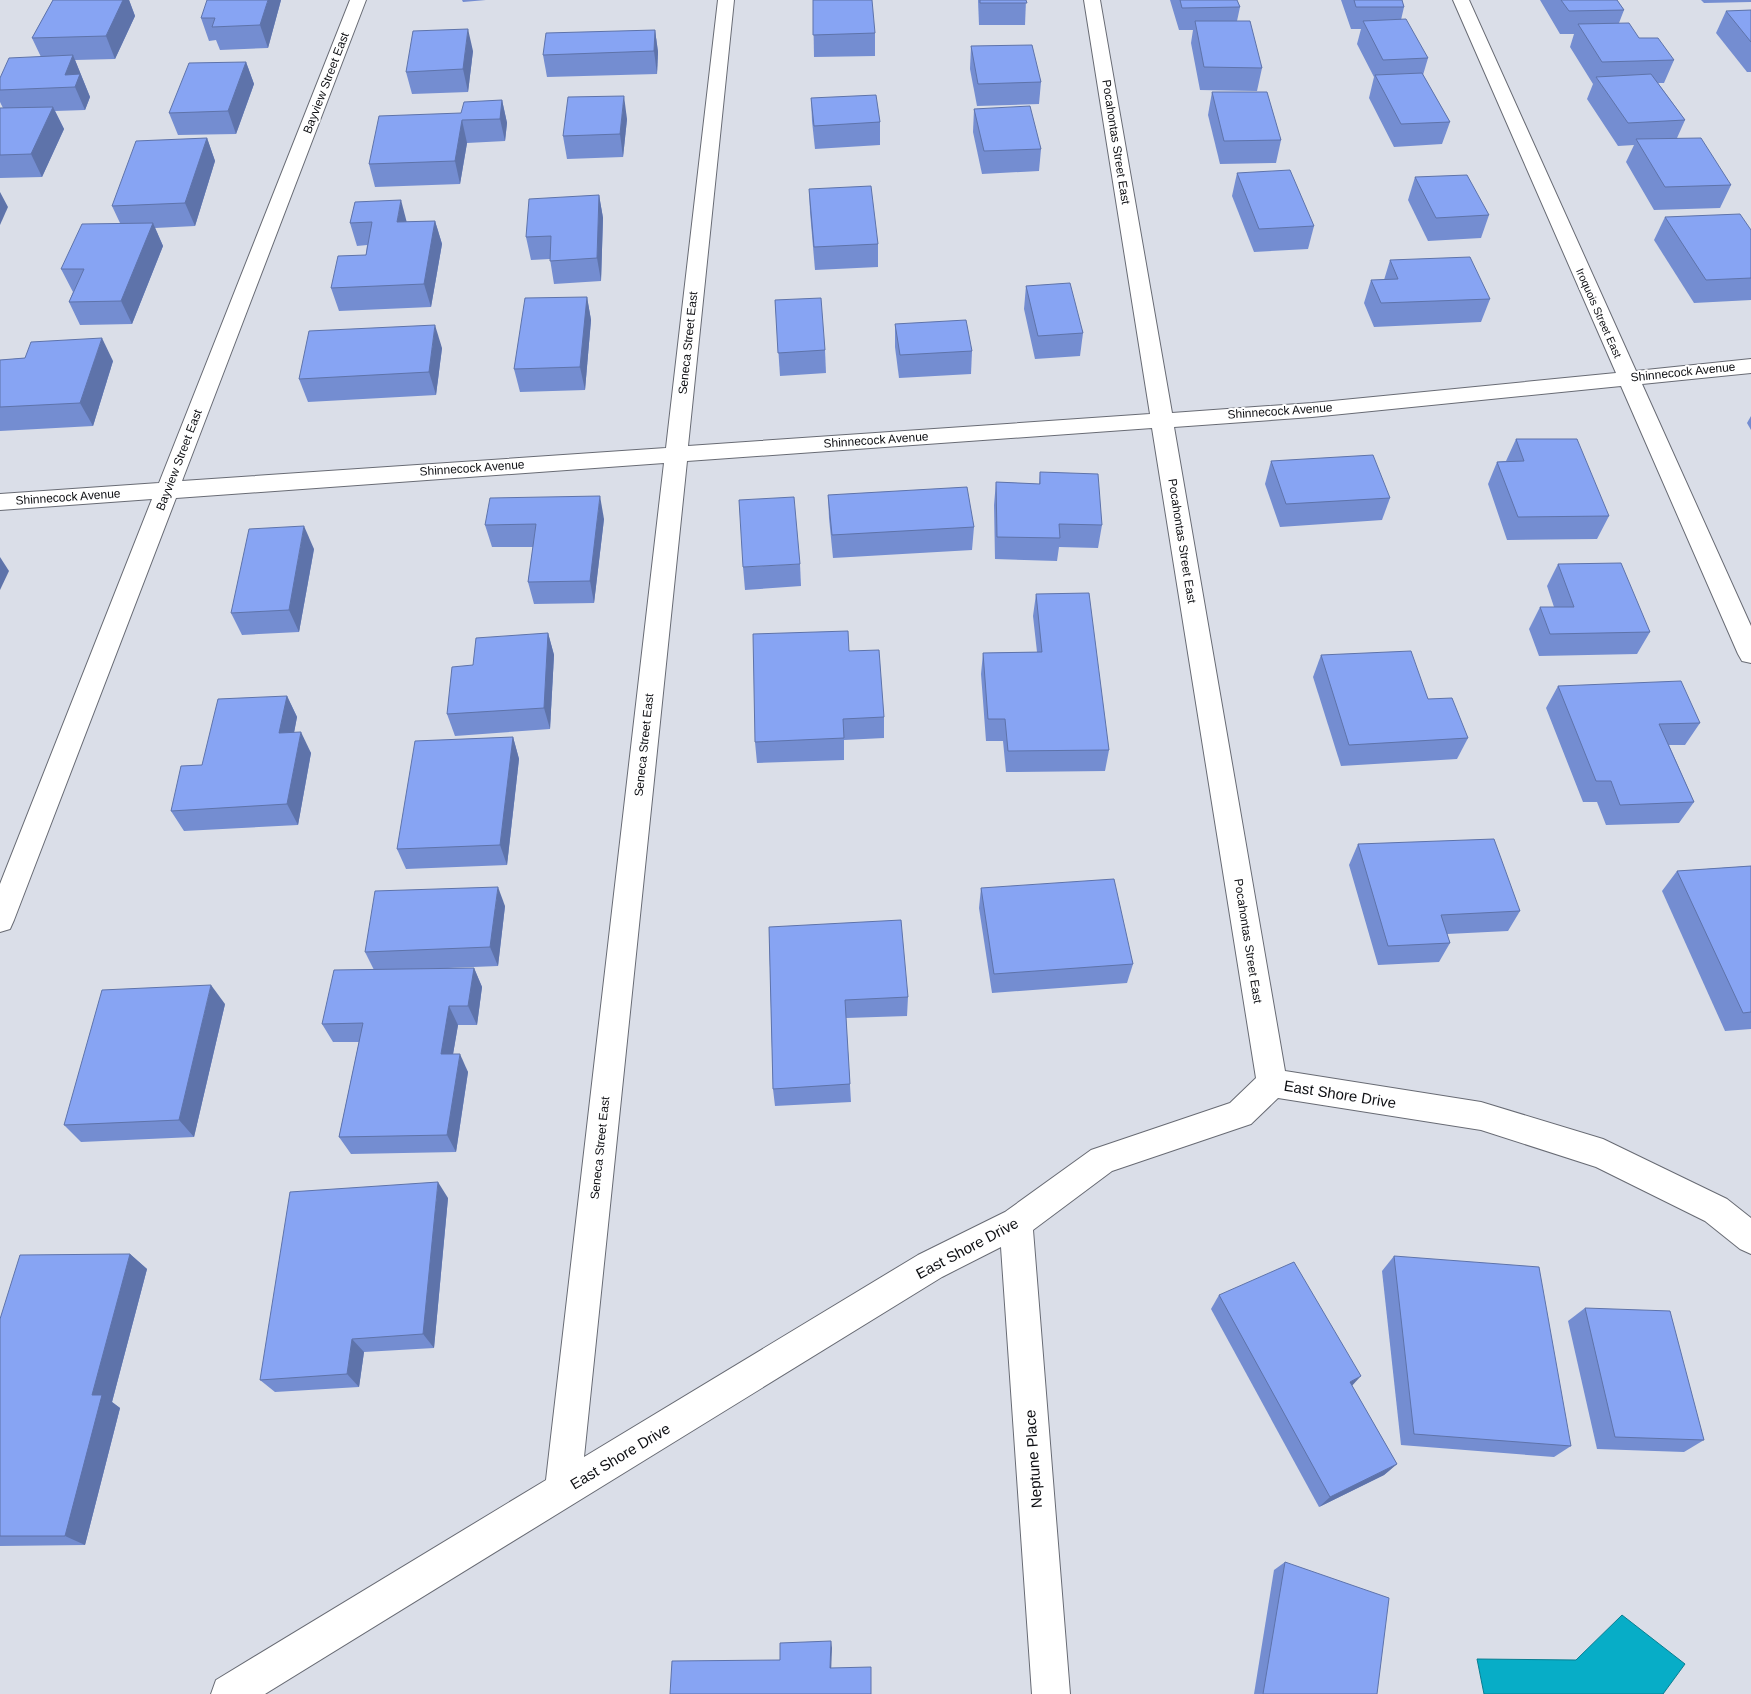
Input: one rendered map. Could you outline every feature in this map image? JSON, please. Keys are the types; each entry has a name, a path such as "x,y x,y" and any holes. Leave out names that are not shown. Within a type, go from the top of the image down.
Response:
{"street":[{"name":"Bayview Street East","path":"0,920 358,0"},
{"name":"Seneca Street East","path":"563,1490 726,0"},
{"name":"Pocahontas Street East","path":"1092,0 1272,1083"},
{"name":"Iroquois Street East","path":"1461,0 1751,654"},
{"name":"Shinnecock Avenue","path":"0,502 1322,409 1751,366"},
{"name":"East Shore Drive","path":"230,1694 930,1266 1016,1223 1102,1160 1240,1114 1272,1083 1481,1116 1603,1154 1716,1210 1751,1238"},
{"name":"Neptune Place","path":"1016,1223 1051,1694"}],"water":[{"path":"1622,1615 1685,1664 1663,1694 1484,1694 1477,1659 1576,1660"}],"building":[{"path":"53,0 123,0 106,36 32,38"},
{"path":"207,0 268,0 260,25 212,27 215,18 201,18"},
{"path":"813,0 872,0 875,33 813,35"},
{"path":"980,0 1026,0 1027,3 980,3"},
{"path":"1180,0 1237,0 1240,7 1182,8"},
{"path":"1354,0 1402,0 1404,7 1356,7"},
{"path":"1561,0 1617,0 1624,10 1569,11"},
{"path":"1751,10 1751,42 1726,11"},
{"path":"1406,19 1428,58 1383,60 1363,21"},
{"path":"1195,21 1250,21 1262,68 1204,67"},
{"path":"1629,23 1639,38 1658,38 1674,60 1602,62 1578,24"},
{"path":"468,29 463,69 406,72 413,31"},
{"path":"655,30 654,51 543,55 546,33"},
{"path":"1032,45 1041,82 978,84 971,46"},
{"path":"73,55 65,75 80,74 75,87 0,90 0,78 9,58"},
{"path":"246,62 228,111 169,113 189,63"},
{"path":"1422,73 1450,122 1401,124 1375,75"},
{"path":"1651,74 1685,120 1628,123 1596,77"},
{"path":"1212,92 1267,92 1281,140 1224,141"},
{"path":"876,95 880,122 814,126 811,98"},
{"path":"624,96 620,134 563,136 568,97"},
{"path":"502,100 500,119 462,120 455,161 369,164 379,116 461,113 464,102"},
{"path":"1030,106 1041,149 984,151 974,109"},
{"path":"53,107 31,154 0,155 0,108"},
{"path":"207,138 185,203 112,206 136,141"},
{"path":"1701,138 1731,185 1665,187 1636,139"},
{"path":"1290,170 1314,226 1259,229 1237,173"},
{"path":"1467,175 1489,215 1436,218 1415,177"},
{"path":"871,186 878,244 814,247 809,189"},
{"path":"599,195 597,258 550,261 551,236 526,237 529,199"},
{"path":"401,200 397,222 435,221 424,284 331,288 338,256 366,255 372,222 350,223 355,202"},
{"path":"1740,214 1751,230 1751,278 1706,280 1665,217"},
{"path":"153,223 121,301 69,302 84,269 61,269 82,224"},
{"path":"1470,257 1490,299 1381,303 1371,280 1398,279 1390,260"},
{"path":"1070,283 1083,333 1038,336 1026,286"},
{"path":"587,297 580,367 514,369 525,298"},
{"path":"821,298 825,350 778,353 775,300"},
{"path":"966,320 972,351 900,355 895,324"},
{"path":"435,325 429,372 299,379 309,331"},
{"path":"102,338 80,403 0,407 0,360 25,358 31,342"},
{"path":"1516,439 1577,439 1609,516 1518,517 1497,462 1524,461"},
{"path":"1373,455 1390,498 1286,504 1271,461"},
{"path":"1040,472 1098,474 1102,525 1059,524 1060,538 997,537 996,482 1040,484"},
{"path":"967,487 974,527 832,535 828,495"},
{"path":"600,496 590,581 528,582 536,524 485,525 490,498"},
{"path":"794,497 800,564 743,567 739,500"},
{"path":"304,526 289,610 231,613 249,529"},
{"path":"1621,563 1650,632 1550,634 1540,607 1574,607 1558,564"},
{"path":"1089,593 1109,750 1008,751 1005,719 988,719 983,653 1042,652 1036,594"},
{"path":"848,631 849,651 879,650 884,717 843,719 844,738 755,742 753,634"},
{"path":"548,633 544,708 447,714 452,667 473,665 476,638"},
{"path":"1411,651 1428,699 1452,698 1468,738 1349,745 1321,655"},
{"path":"1681,681 1700,723 1659,724 1694,802 1620,805 1611,781 1596,781 1558,686"},
{"path":"287,696 279,733 301,732 287,804 171,811 181,766 202,765 218,699"},
{"path":"513,737 500,845 397,849 415,741"},
{"path":"1494,839 1520,911 1441,915 1450,943 1388,946 1358,844"},
{"path":"1751,866 1751,1012 1743,1013 1677,871"},
{"path":"1114,879 1133,964 994,974 981,888"},
{"path":"498,887 490,947 365,952 375,891"},
{"path":"901,920 908,997 845,1000 850,1084 773,1089 769,927"},
{"path":"474,968 468,1006 449,1006 441,1054 460,1054 447,1135 339,1137 363,1023 322,1024 334,970"},
{"path":"211,985 179,1120 64,1125 102,990"},
{"path":"438,1182 423,1334 352,1339 347,1374 260,1380 290,1192"},
{"path":"130,1254 92,1395 102,1395 65,1536 0,1536 0,1319 20,1255"},
{"path":"1394,1256 1539,1267 1571,1446 1414,1434"},
{"path":"1294,1262 1361,1376 1350,1382 1397,1464 1330,1497 1219,1295"},
{"path":"1585,1308 1670,1311 1704,1440 1615,1437"},
{"path":"1285,1562 1389,1598 1377,1694 1263,1694"},
{"path":"831,1641 830,1668 871,1667 871,1694 670,1694 672,1661 780,1660 780,1643"}]}
